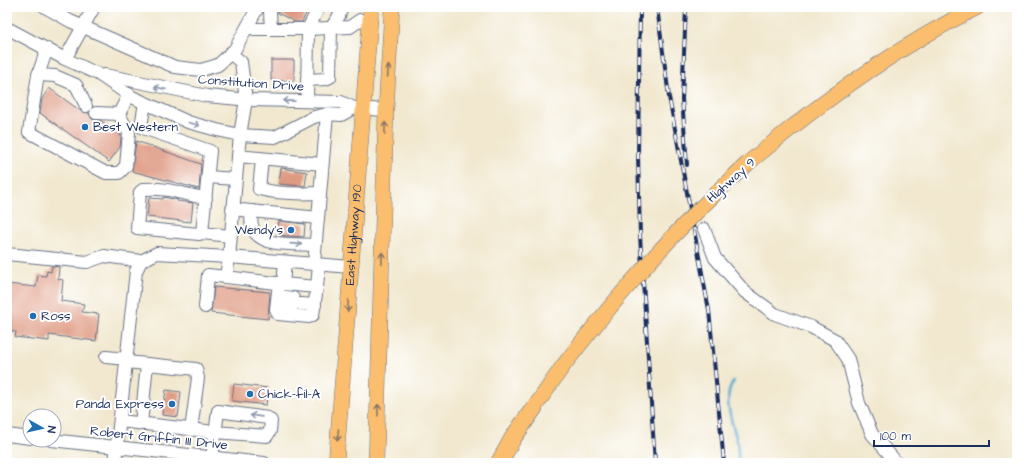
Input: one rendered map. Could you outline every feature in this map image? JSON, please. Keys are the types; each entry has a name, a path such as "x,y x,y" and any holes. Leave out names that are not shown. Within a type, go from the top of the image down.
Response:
{"highway":[{"name":"Highway 9","path":"499,463 513,438 534,408"},
{"name":"Highway 9","path":"510,463 534,408"}],"main road":[{"name":"East Highway 190","path":"376,463 386,110 392,7"},
{"name":"Highway 9","path":"534,408 563,366 611,305 648,262 720,188 747,164 802,120 869,71 940,27 978,7"},
{"name":"East Highway 190","path":"336,463 351,267 359,108 370,14"}],"street":[{"path":"45,7 84,27 175,67 202,70 218,65 235,49 258,7"},
{"path":"65,59 94,7"},
{"path":"271,29 270,12 272,7"},
{"path":"307,101 308,29 320,7"},
{"path":"307,80 326,79 330,77 331,28 339,16 342,7"},
{"path":"248,26 254,28 271,29 350,27 370,14"},
{"name":"Constitution Drive","path":"7,28 65,59 98,74 145,103 188,122 240,135 274,137 285,133 302,122 327,114 341,115 359,108"},
{"path":"47,49 38,75 29,132 106,173 119,173 126,166 129,133 119,114"},
{"path":"226,277 235,179 246,100 241,62 230,53"},
{"name":"Constitution Drive","path":"98,74 207,96 246,100 341,102 359,108 386,110"},
{"path":"38,75 55,76 76,84 91,109 119,114"},
{"path":"119,114 129,94"},
{"path":"145,103 141,121 141,126 143,128 210,151 202,233"},
{"path":"285,262 277,300 278,314 308,318 314,315 317,287 315,245 327,114"},
{"path":"238,156 322,164"},
{"path":"262,159 259,189 303,195 320,193"},
{"path":"208,177 235,179"},
{"path":"206,198 191,196 179,190 144,189 140,192 136,225 137,228 230,236"},
{"path":"232,208 318,218"},
{"path":"252,211 251,221 254,232 265,241 315,245"},
{"path":"704,229 715,258 745,292 775,314 811,327 835,340 848,359 859,403 872,434 897,463"},
{"path":"7,254 87,262 104,256 141,260 157,253 351,267"},
{"path":"115,463 136,271 141,260"},
{"path":"205,307 208,276 317,287"},
{"path":"277,300 315,305"},
{"path":"106,357 147,364 196,369 198,378 191,430"},
{"path":"141,424 147,364"},
{"path":"120,421 191,430 215,432 267,436 271,425 268,418 218,411 215,432 212,458"},
{"path":"7,435 22,437"},
{"name":"Robert Griffin III Drive","path":"62,441 264,463"}],"building":[{"path":"279,7 309,7 302,22 295,22 278,13"},
{"path":"271,60 294,60 294,81 271,80"},
{"name":"Best Western","path":"49,88 82,112 89,113 92,119 101,121 121,135 120,147 109,162 40,113 42,99"},
{"path":"136,141 201,164 199,189 132,171"},
{"path":"281,168 307,172 305,186 279,184"},
{"path":"163,197 193,203 191,222 147,217 149,198 163,199"},
{"name":"Wendy's","path":"279,221 305,224 304,237 277,235"},
{"name":"Ross","path":"52,266 59,267 58,279 63,280 61,301 84,304 82,312 99,314 96,341 49,335 49,341 15,337 16,332 7,331 7,284 36,287 38,275 46,276 47,271 51,272"},
{"path":"214,287 270,292 268,319 211,313"},
{"name":"Chick-fil-A","path":"234,384 268,388 266,405 232,401"},
{"name":"Panda Express","path":"166,390 181,392 178,417 162,415"}],"waterway":[{"path":"734,381 730,387 728,403 737,441 739,463"}],"railway":[{"path":"640,7 638,155 640,236 655,463"},
{"path":"657,7 669,97 709,310 724,463"},
{"path":"686,7 682,99 687,165"}],"place":[{"name":"Best Western","path":"85,127"},
{"name":"Wendy's","path":"291,230"},
{"name":"Ross","path":"33,316"},
{"name":"Chick-fil-A","path":"250,394"},
{"name":"Panda Express","path":"172,404"}]}
